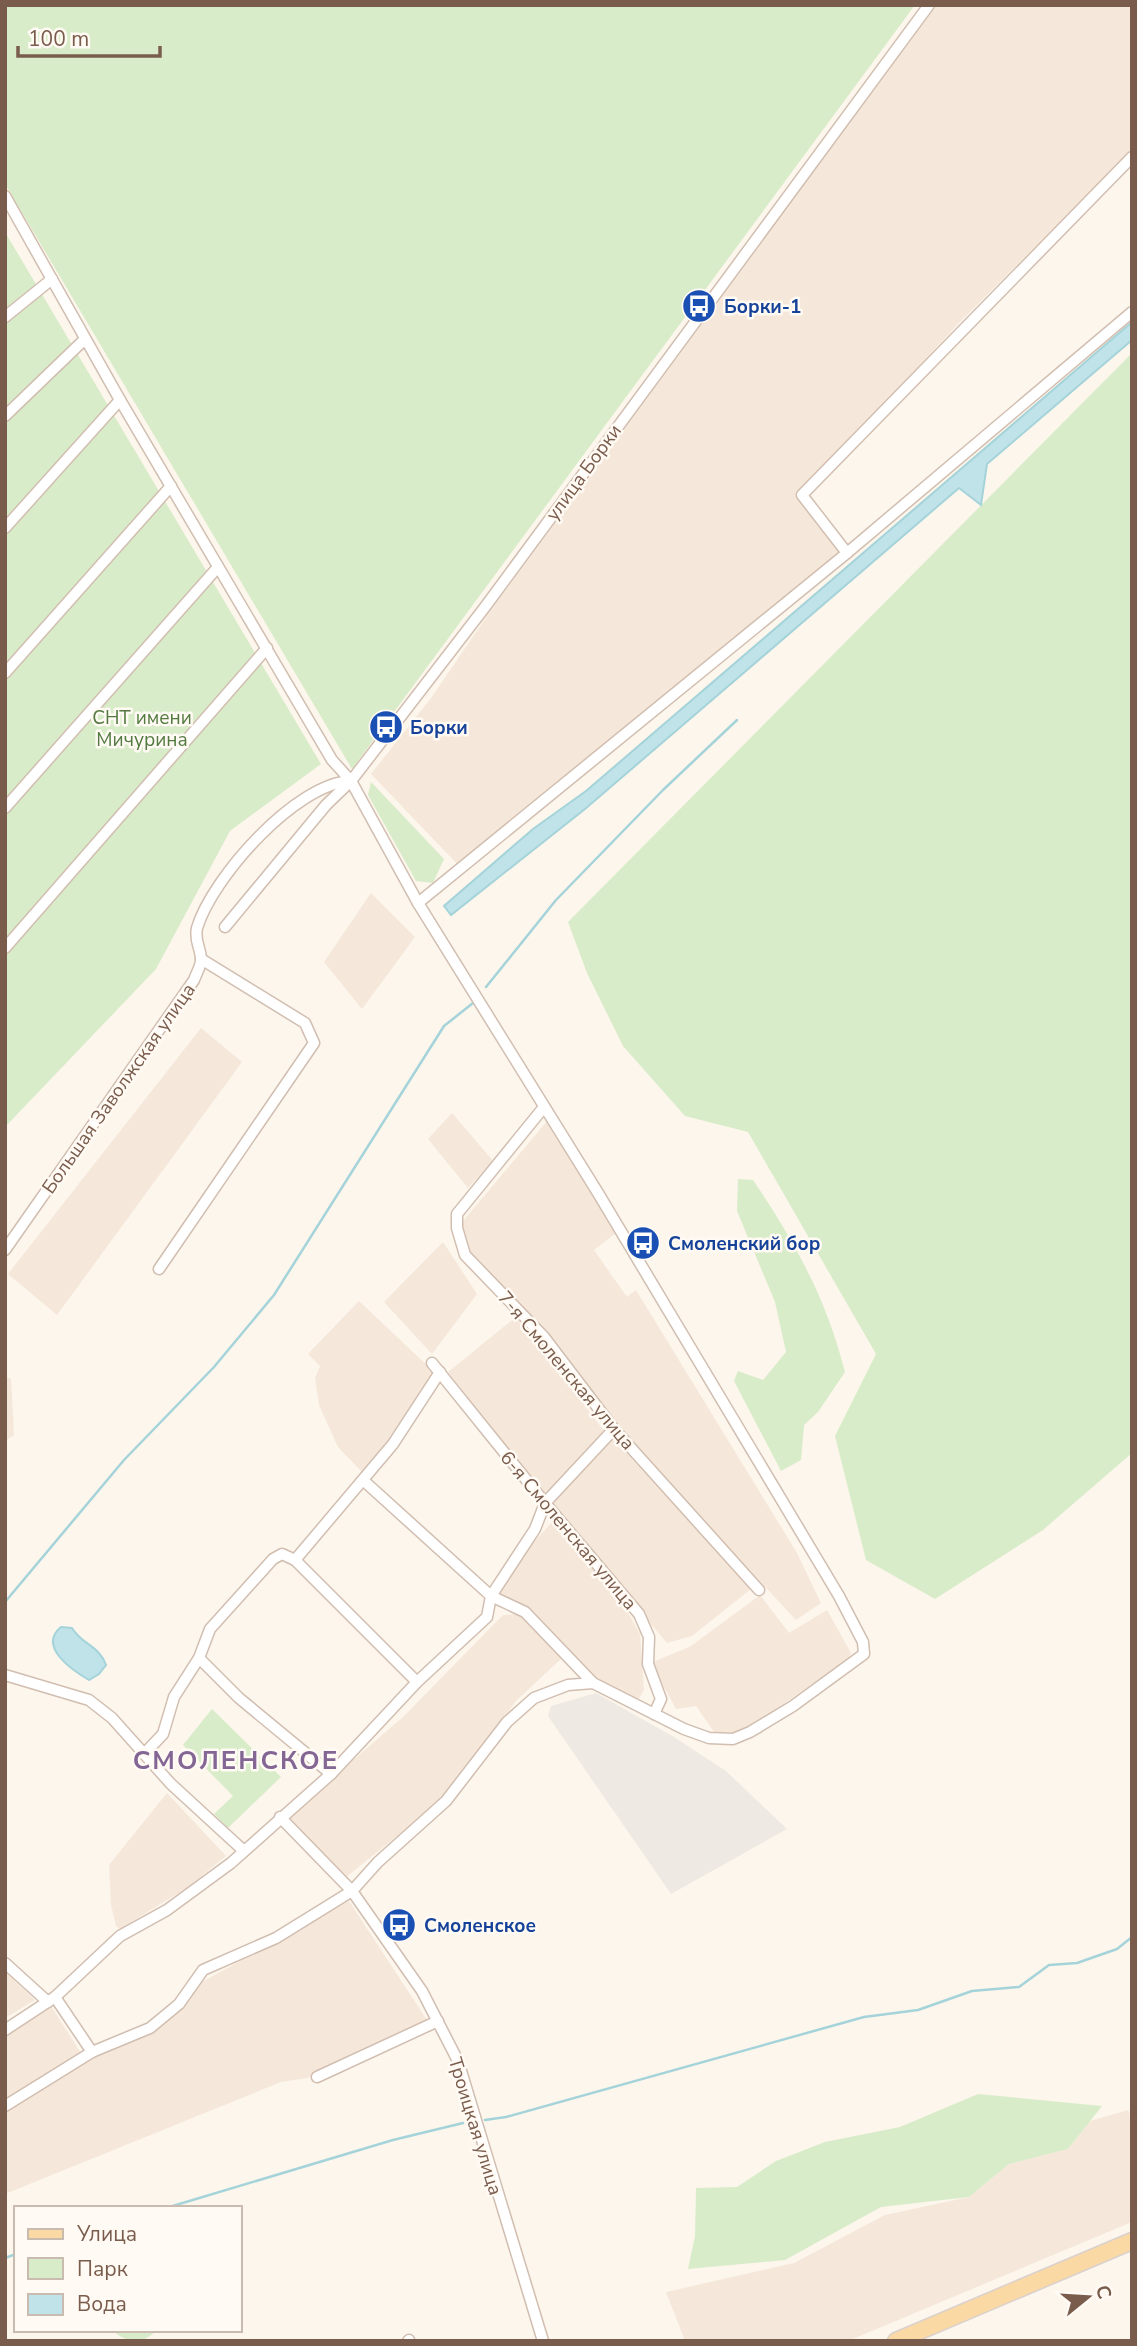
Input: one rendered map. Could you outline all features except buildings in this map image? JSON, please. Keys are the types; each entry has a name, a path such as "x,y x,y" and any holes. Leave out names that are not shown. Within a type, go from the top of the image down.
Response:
{"main road":[{"path":"896,2341 1132,2241"}],"street":[{"name":"улица Борки","path":"225,927 326,805 351,781 485,607 929,5"},
{"path":"847,553 802,495 1132,157"},
{"path":"5,196 85,340 332,760 351,781 418,903 825,1572 863,1642 864,1654 793,1706 750,1732 733,1739 709,1738 593,1683 525,1612 491,1596 364,1481"},
{"path":"5,317 51,279"},
{"path":"418,903 847,553 1132,312"},
{"path":"5,416 85,340"},
{"path":"5,528 120,400"},
{"path":"5,673 171,486"},
{"path":"5,808 218,567"},
{"path":"5,948 267,648"},
{"name":"Большая Заволжская улица","path":"5,1250 194,980 201,959 195,939 198,925 226,877 257,836 310,794 334,782 351,781"},
{"path":"159,1269 314,1043 305,1023 201,959"},
{"name":"7-я Смоленская улица","path":"544,1108 457,1214 461,1247 544,1337 614,1429 758,1590"},
{"name":"6-я Смоленская улица","path":"432,1363 639,1614 649,1637 649,1664 662,1699 654,1714"},
{"path":"295,1560 364,1481 440,1372"},
{"path":"5,2030 52,1999 120,1936 167,1910 244,1851 331,1774 417,1682 486,1617 491,1596 535,1529 545,1503 614,1429"},
{"path":"144,1754 163,1734 174,1697 199,1658 210,1629 273,1559 282,1554 295,1560 417,1682"},
{"path":"199,1658 239,1698 331,1774"},
{"path":"5,1675 89,1700 112,1718 171,1784 244,1851"},
{"path":"5,2106 92,2052 150,2028 179,2004 203,1970 276,1938 352,1891 378,1862 446,1801 507,1721 534,1698 550,1690 593,1683"},
{"name":"Троицкая улица","path":"280,1817 352,1891 422,1991 438,2021 458,2061 542,2341"},
{"path":"5,1964 52,1999 92,2052"},
{"path":"317,2077 438,2021"}],"shaded area":[{"path":"937,5 1132,5 1132,149 957,325 883,405 886,409 880,409 796,496 840,553 696,676 461,868 371,774 431,698 489,613"},
{"path":"371,893 415,937 362,1009 324,962"},
{"path":"201,1028 242,1062 57,1315 8,1274"},
{"path":"452,1113 493,1161 468,1188 428,1139"},
{"path":"548,1120 616,1233 594,1250 627,1297 636,1290 797,1553 821,1603 796,1620 610,1421 543,1330 463,1244 463,1221"},
{"path":"443,1242 477,1294 432,1354 384,1302"},
{"path":"359,1301 434,1372 365,1475 338,1447 319,1405 315,1378 320,1366 308,1354"},
{"path":"517,1316 604,1431 544,1496 448,1372"},
{"path":"5,1376 11,1379 14,1435 5,1441"},
{"path":"612,1437 751,1589 692,1636 667,1643 548,1503"},
{"path":"554,1520 619,1597 640,1634 644,1690 638,1700 590,1675 498,1591 524,1553"},
{"path":"760,1595 789,1633 827,1610 851,1653 848,1659 757,1722 736,1732 714,1732 696,1706 676,1709 651,1663 691,1646"},
{"path":"520,1614 562,1658 516,1701 443,1799 345,1878 286,1818 403,1717 503,1615"},
{"path":"596,1693 674,1737 726,1771 787,1829 671,1894 548,1716 551,1706"},
{"path":"167,1793 226,1856 188,1887 120,1929 116,1926 111,1905 109,1865"},
{"path":"349,1901 427,2020 307,2078 281,2082 5,2194 5,2113 92,2057 172,2016 200,1983"},
{"path":"5,1972 35,2000 5,2018"},
{"path":"51,2006 81,2053 5,2102 5,2035"},
{"path":"1128,2110 1132,2118 1132,2222 848,2341 685,2341 666,2292 794,2263 885,2215 969,2197 1009,2164 1068,2149 1090,2121"}],"green space":[{"path":"5,5 915,5 352,769 5,184"},
{"name":"СНТ имени Мичурина","path":"5,232 321,764 230,831 156,969 5,1127"},
{"path":"1132,353 1132,1453 1043,1530 935,1599 866,1560 835,1436 876,1354 748,1132 685,1116 623,1046 587,973 568,922"},
{"path":"371,782 444,859 433,883 416,881 368,795"},
{"path":"738,1179 753,1180 796,1249 829,1320 845,1372 818,1412 804,1425 801,1460 781,1471 734,1381 738,1371 763,1380 786,1352 775,1302 737,1211"},
{"path":"212,1709 281,1777 228,1828 214,1814 233,1796 183,1745"},
{"path":"978,2094 1102,2106 1068,2149 1009,2164 969,2197 881,2207 785,2260 688,2269 695,2236 696,2188 737,2187 776,2161 825,2142 900,2127"},
{"path":"115,2332 154,2332 146,2339 134,2341"}],"water":[{"path":"1132,322 1132,340 987,464 981,505 959,488 585,809 451,915 444,906 533,829 586,791"},
{"path":"61,1627 72,1628 99,1653 106,1665 99,1674 89,1680 73,1670 59,1656 53,1642"}],"waterway":[{"path":"486,987 556,900 663,790 737,720"},
{"path":"5,1602 124,1460 214,1367 274,1295 444,1026 473,1003"},
{"path":"485,2120 506,2117 864,2017 918,2010 972,1991 1019,1987 1049,1965 1077,1963 1117,1949 1132,1937"},
{"path":"173,2206 393,2140 463,2123"},
{"path":"5,2258 14,2255"}],"place":[{"name":"Борки-1","path":"699,306"},
{"name":"Борки","path":"386,727"},
{"name":"Смоленский бор","path":"643,1243"},
{"name":"Смоленское","path":"399,1925"}],"district":[{"name":"СМОЛЕНСКОЕ","path":"236,1760"}]}
